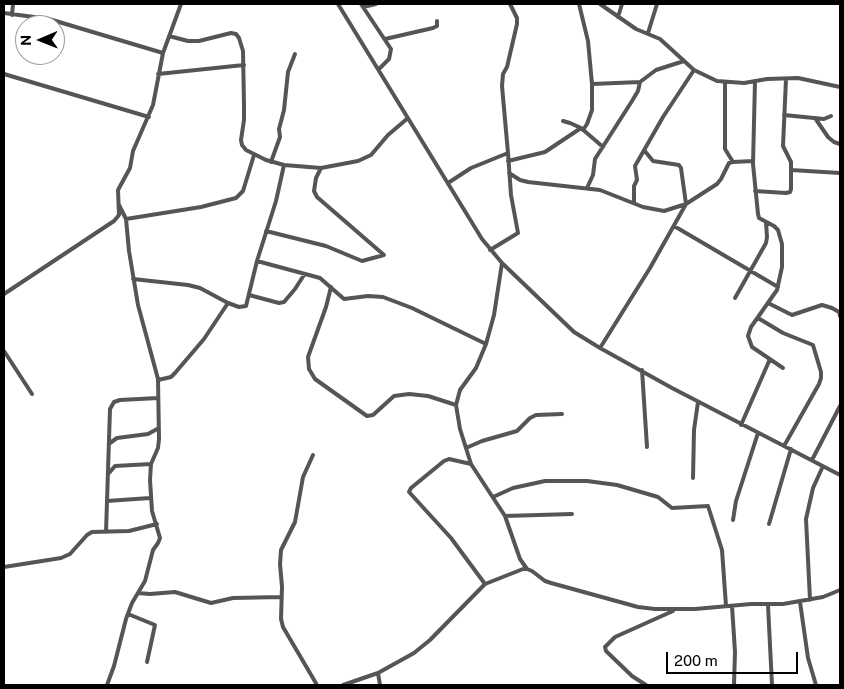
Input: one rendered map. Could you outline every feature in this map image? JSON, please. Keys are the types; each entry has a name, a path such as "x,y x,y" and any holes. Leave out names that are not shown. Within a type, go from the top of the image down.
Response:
{"street":[{"path":"12,15 13,4"},
{"path":"4,294 114,221 119,215 118,190 130,168 138,137 149,117 163,53 181,4"},
{"path":"338,4 490,250 574,332 698,402 840,475"},
{"path":"376,4 362,6 385,39 391,52 389,59 379,69"},
{"path":"490,250 518,233 512,204 502,86 503,74 507,67 517,24 517,18 510,4"},
{"path":"508,161 545,152 587,124 592,110 592,84 588,41 579,4"},
{"path":"600,4 636,29 660,39 694,70 716,81 808,80 840,88"},
{"path":"618,17 622,4"},
{"path":"648,33 657,4"},
{"path":"4,14 49,19 163,53"},
{"path":"385,39 433,28 437,26 437,21"},
{"path":"169,36 188,41 199,41 236,34 242,45 244,65 242,145 254,155 271,162 321,168 358,161 371,155 388,134 408,118"},
{"path":"271,162 280,136 279,129 284,110 288,72 295,54"},
{"path":"592,84 640,82 656,70 684,61"},
{"path":"158,74 244,65"},
{"path":"634,203 634,186 637,181 635,166 663,117 694,70"},
{"path":"4,74 149,117"},
{"path":"755,191 790,192 790,157 783,146 786,79"},
{"path":"755,81 753,161 758,214 759,218 778,230 782,244 782,266 778,287 748,336 752,347 784,368"},
{"path":"587,188 596,159 638,91 640,82"},
{"path":"724,82 725,149 733,162"},
{"path":"784,115 826,119 831,116"},
{"path":"815,118 832,141 840,144"},
{"path":"563,121 582,129 603,147"},
{"path":"600,348 650,268 686,204 679,165 654,161 644,150"},
{"path":"448,183 471,168 508,153"},
{"path":"126,219 200,207 236,198 243,191 254,155"},
{"path":"509,173 520,180 528,182 610,192 634,203 657,211 664,211 686,204 719,182 726,166 733,162 753,161"},
{"path":"133,278 200,288 228,303 246,306 284,165"},
{"path":"266,231 326,246 362,261 384,255 317,197 314,191 316,178 321,168"},
{"path":"791,170 840,173"},
{"path":"107,685 128,614 145,581 153,550 160,538 150,498 151,464 158,448 158,380 133,278 126,219 119,205"},
{"path":"735,298 766,243 766,222"},
{"path":"674,226 778,287"},
{"path":"257,261 320,278 344,299 373,296 404,305 486,344"},
{"path":"502,263 494,315 486,344 476,368 460,390 456,405 460,429 471,464 494,497 504,516 520,559 527,568 551,583 638,607 675,610 800,602 840,590"},
{"path":"249,295 279,303 284,302 304,274"},
{"path":"331,287 324,314 308,357 309,369 315,379 367,416 373,415 394,396 409,394 428,396 456,405"},
{"path":"158,380 171,377 176,373 204,340 228,303"},
{"path":"768,303 792,315 822,306 840,312"},
{"path":"758,318 783,333 813,345 821,372 819,384 784,446"},
{"path":"4,351 32,394"},
{"path":"741,425 770,359"},
{"path":"642,370 647,447"},
{"path":"106,532 110,409 114,402 120,400 158,398"},
{"path":"693,478 694,430 698,402"},
{"path":"812,460 840,406"},
{"path":"466,448 482,441 517,431 530,418 562,414"},
{"path":"110,443 117,438 148,434 159,428"},
{"path":"733,520 736,501 758,433"},
{"path":"769,524 791,450"},
{"path":"313,454 303,477 296,522 281,550 280,564 281,619 283,627 317,685"},
{"path":"471,464 449,459 444,460 411,488 409,492 451,538 485,584"},
{"path":"108,474 115,466 151,464"},
{"path":"810,600 806,519 813,488 823,466"},
{"path":"494,497 512,488 545,481 587,481 617,485 658,497 672,508 708,506 722,550 726,606"},
{"path":"107,501 150,498"},
{"path":"504,516 572,514"},
{"path":"4,568 61,558 70,554 92,532 129,531 157,524"},
{"path":"343,685 348,685 378,673 414,653 430,640 485,584 527,568"},
{"path":"138,593 175,592 211,603 233,598 282,597"},
{"path":"800,602 808,658 816,685"},
{"path":"768,604 772,685"},
{"path":"732,606 735,652 734,685"},
{"path":"646,685 636,680 608,653 605,647 615,637 675,610"},
{"path":"128,614 155,625 147,662"},
{"path":"378,673 380,685"},
{"path":"633,685 636,680"}]}
